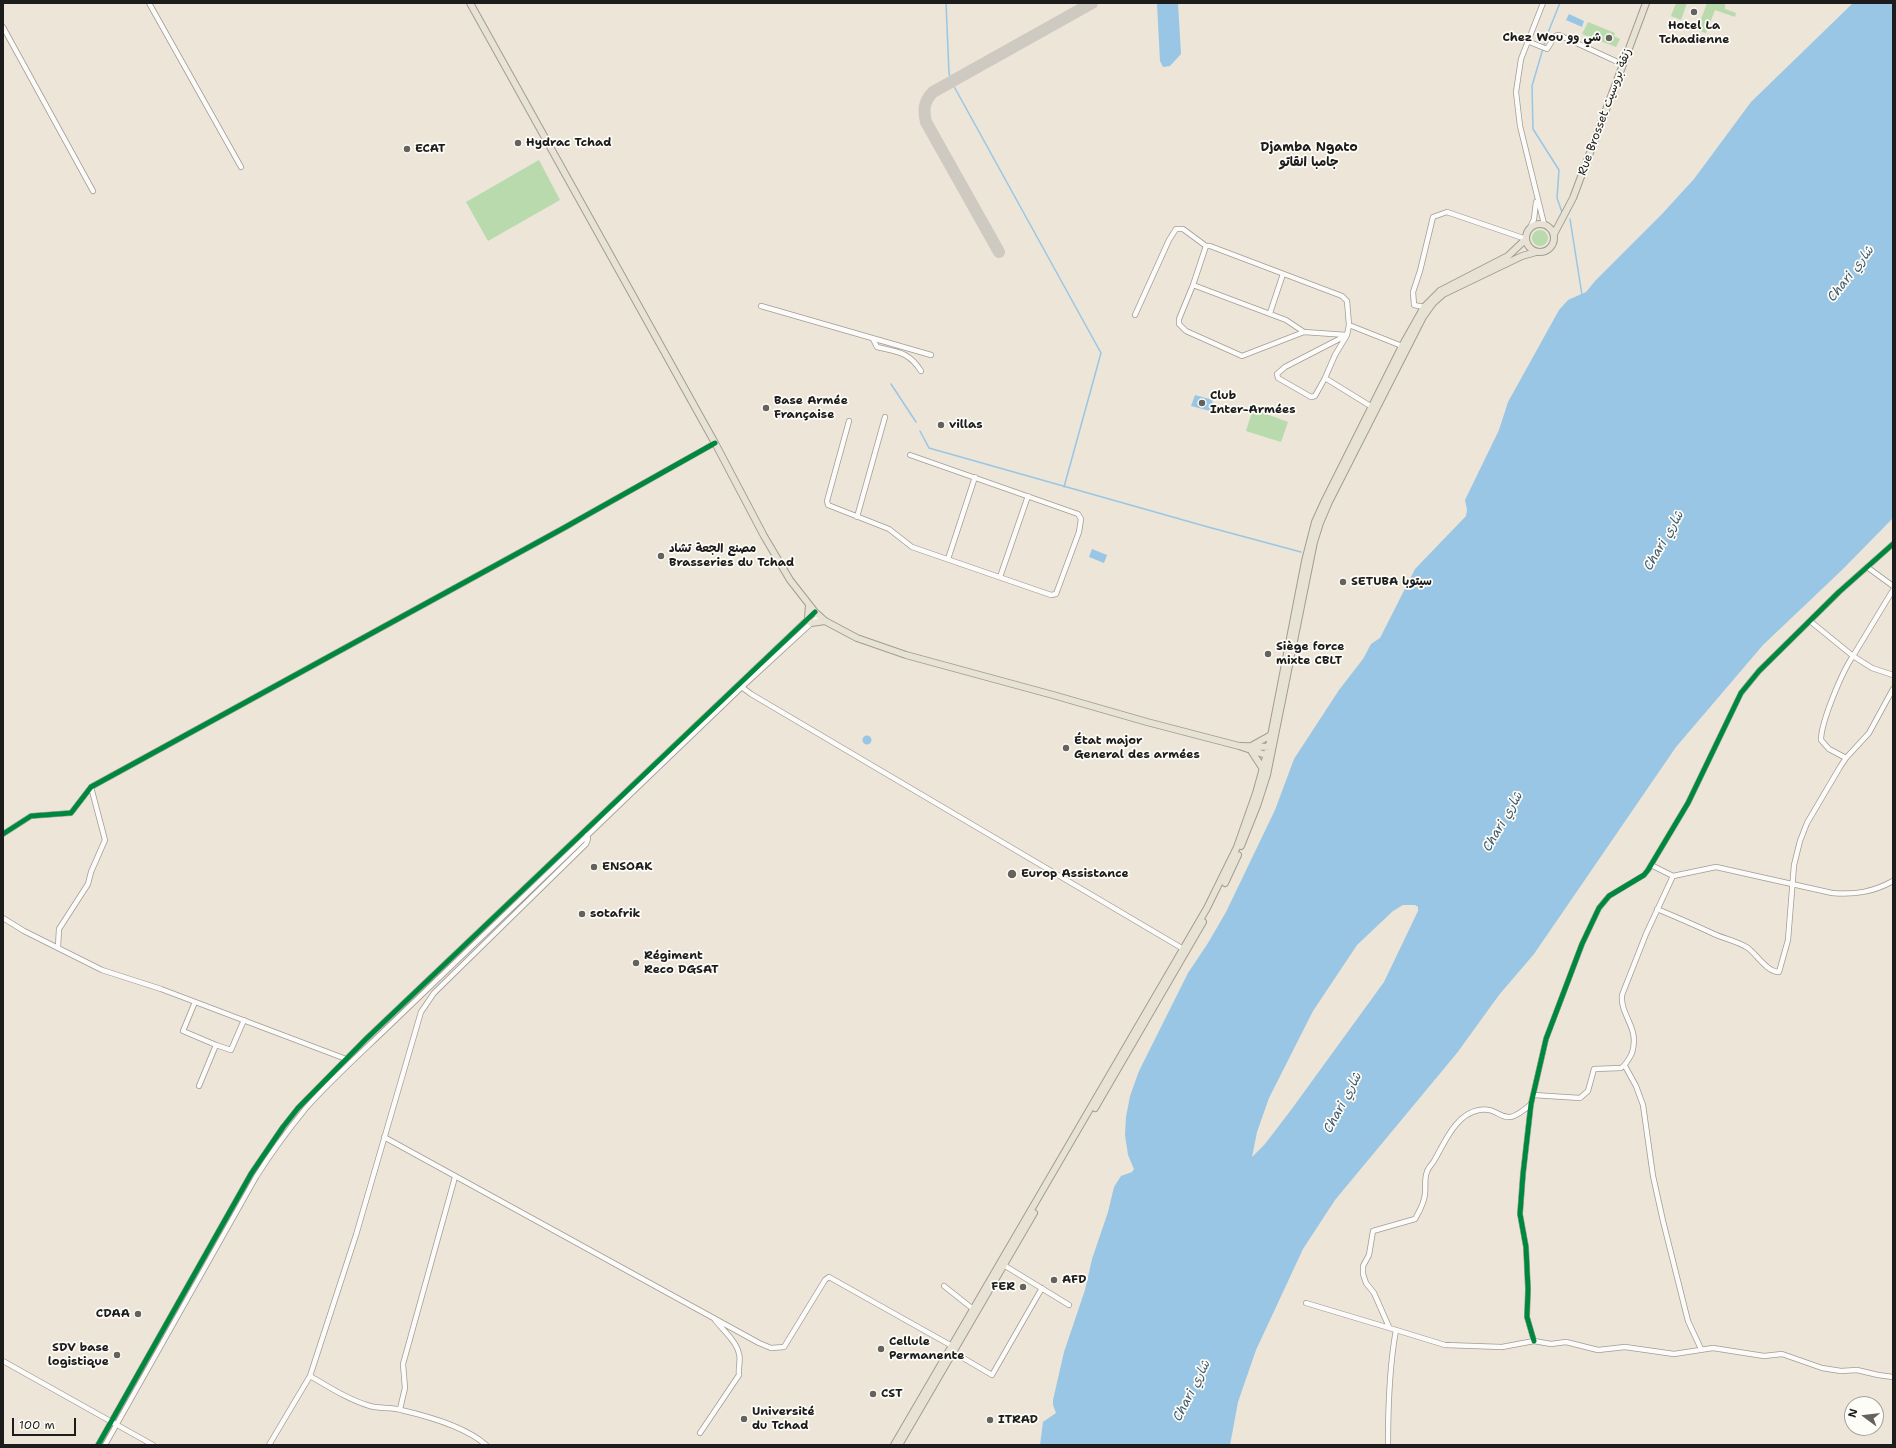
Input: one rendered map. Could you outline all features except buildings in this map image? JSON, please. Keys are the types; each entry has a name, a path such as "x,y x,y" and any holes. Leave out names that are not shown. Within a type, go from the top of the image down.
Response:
{"main road":[{"path":"470,3 715,443 772,549 790,580 817,614 825,621 857,638 906,655 1239,746 1252,748 1271,747"},
{"name":"Rue Brosset زنقة بروسيت","path":"1554,234 1573,198 1646,3"},
{"path":"1185,949 1211,908 1234,863 1257,806 1271,747 1311,556 1320,523 1402,346 1424,307 1440,291 1508,256 1526,238 1530,228 1536,224 1546,224 1561,220"},
{"path":"1271,747 1271,735 1305,561 1315,522 1375,404 1423,317 1433,303 1453,289 1522,256 1536,252 1543,252 1550,248 1554,242 1554,234 1546,224"},
{"path":"1526,238 1529,246 1536,252"},
{"path":"809,605 810,620 825,621"},
{"path":"1252,748 1271,735"},
{"path":"1252,748 1269,756"},
{"path":"1252,748 1263,769"},
{"path":"894,1445 900,1441 1185,949 1234,853 1249,814 1263,769 1269,756"},
{"path":"952,1349 973,1308 1002,1264"}],"street":[{"path":"149,3 240,167"},
{"path":"1543,3 1520,59 1517,75 1517,111 1535,190 1546,224"},
{"path":"3,28 93,191"},
{"path":"1527,41 1549,49 1554,36 1558,35 1622,64"},
{"path":"1530,228 1535,211 1535,190"},
{"path":"1424,307 1414,305 1413,292 1420,271 1433,217 1447,212 1526,238"},
{"path":"1135,315 1169,240 1176,229 1183,229 1206,246 1227,251 1344,297 1347,301 1349,325 1347,335 1334,356 1325,378 1315,396 1311,397 1278,378 1277,374 1284,368 1347,335"},
{"path":"1206,246 1180,319 1179,324 1186,331 1234,354 1242,356 1304,332 1347,335"},
{"path":"1270,314 1283,274"},
{"path":"1193,285 1286,320 1304,332"},
{"path":"761,306 930,355"},
{"path":"1349,325 1402,346"},
{"path":"873,339 877,346 904,353 914,360 921,371"},
{"path":"1325,378 1375,404"},
{"path":"857,517 885,417"},
{"path":"849,421 827,501 828,505 889,529 912,547 1051,595 1056,594 1080,532 1082,519 1078,514 910,455"},
{"path":"3,834 31,816 71,813 91,787 562,530 715,443"},
{"path":"948,559 975,478"},
{"path":"1000,577 1028,496"},
{"path":"1534,1341 1527,1317 1528,1289 1526,1247 1520,1218 1523,1174 1531,1104 1551,1022 1589,926 1599,908 1609,896 1644,876 1688,803 1741,693 1760,671 1810,621 1893,544"},
{"path":"1867,567 1893,586"},
{"path":"1846,758 1823,744 1821,735 1834,695 1848,664 1893,590"},
{"path":"105,1445 256,1178 279,1143 306,1108 338,1075 740,686 817,614"},
{"path":"1810,621 1853,656 1872,668 1893,675"},
{"path":"740,686 860,759 1185,949"},
{"path":"1657,909 1740,944 1756,955 1767,966 1779,972 1788,940 1792,883 1796,855 1804,829 1846,758 1869,733 1893,689"},
{"path":"58,947 59,929 88,884 91,872 105,840 91,787"},
{"path":"98,1445 251,1174 287,1123 346,1059 586,835"},
{"path":"269,1445 310,1376 354,1242 418,1022 427,1002 472,954 582,848 587,842 586,835"},
{"path":"1651,865 1673,876 1716,867 1832,893 1852,895 1866,892 1893,881"},
{"path":"1533,1095 1580,1098 1588,1091 1594,1069 1611,1070 1625,1066 1633,1049 1634,1035 1622,1005 1622,994 1646,934 1673,876"},
{"path":"3,918 24,931 102,970 195,1002 346,1059"},
{"path":"195,1002 183,1031 216,1045 231,1050 244,1020"},
{"path":"199,1086 216,1045"},
{"path":"1625,1066 1636,1086 1643,1105 1653,1176 1663,1221 1688,1321 1701,1349"},
{"path":"1389,1327 1374,1293 1366,1283 1363,1274 1363,1266 1369,1255 1373,1231 1415,1219 1425,1198 1427,1172 1444,1141 1466,1116 1480,1110 1490,1111 1501,1116 1509,1117 1521,1113 1531,1104"},
{"path":"384,1137 455,1177 624,1267 713,1318 771,1348 784,1347 825,1280 829,1277 952,1349 992,1375 1042,1288"},
{"path":"400,1409 405,1388 403,1364 455,1177"},
{"path":"1002,1264 1069,1305"},
{"path":"944,1286 973,1308"},
{"path":"1306,1303 1389,1327 1444,1345 1502,1347 1534,1341 1551,1344 1573,1343 1598,1350 1625,1347 1644,1351 1674,1354 1713,1348 1764,1356 1782,1354 1822,1368 1841,1371 1857,1370 1893,1377"},
{"path":"700,1433 739,1375 737,1369 740,1354 736,1346 713,1318"},
{"path":"1388,1445 1388,1410 1396,1330"},
{"path":"3,1361 153,1445"},
{"path":"310,1376 350,1398 369,1406 381,1409 400,1409 465,1430 486,1445"}],"green space":[{"path":"1676,3 1687,3 1681,20 1671,16"},
{"path":"1707,3 1725,3 1725,9 1736,13 1735,17 1715,10 1706,33 1697,30"},
{"path":"1588,22 1615,33 1614,36 1620,39 1616,47 1582,34"},
{"path":"539,160 560,200 488,241 466,202"},
{"path":"1540,230 1546,232 1548,238 1546,244 1540,246 1534,244 1532,238 1534,232"},
{"path":"1253,409 1288,422 1281,442 1246,431"}],"water":[{"path":"1178,3 1181,54 1170,66 1163,67 1160,61 1157,4"},
{"name":"Chari شاري","path":"1853,3 1893,3 1893,518 1843,569 1763,645 1676,747 1534,954 1499,995 1457,1053 1335,1200 1303,1249 1256,1350 1238,1402 1230,1445 1040,1445 1043,1422 1056,1413 1053,1400 1064,1352 1085,1290 1092,1259 1108,1212 1114,1187 1121,1176 1132,1172 1134,1169 1128,1155 1125,1135 1126,1117 1130,1096 1139,1071 1188,973 1226,912 1275,810 1294,759 1339,690 1363,659 1371,644 1380,638 1415,569 1466,516 1467,510 1465,500 1499,430 1508,402 1559,310 1568,300 1586,292 1596,280 1662,214 1694,179 1751,102","holes":["1403,905 1415,905 1418,907 1418,911 1384,982 1291,1110 1265,1144 1252,1157 1257,1132 1269,1098 1313,1011 1357,945 1393,911"]},
{"path":"1569,14 1584,21 1582,27 1566,20"},
{"name":"Club Inter-Armées","path":"1195,395 1213,400 1210,411 1191,406"},
{"path":"1092,549 1107,555 1104,563 1089,557"},
{"path":"865,736 869,736 871,740 869,744 865,744 863,742 863,738"}],"waterway":[{"path":"946,3 949,73 951,81 1101,353 1064,487"},
{"path":"1560,3 1547,35 1532,86 1533,129 1559,170 1557,198 1562,212"},
{"path":"1570,219 1582,295"},
{"path":"891,384 916,422"},
{"path":"920,431 929,448 1301,552"}],"taxiway":[{"path":"999,252 926,122 926,102 933,92 1092,3"}],"cycle path":[{"path":"3,834 31,816 71,813 91,787 562,529 715,443"},
{"path":"1534,1341 1527,1317 1528,1289 1526,1247 1520,1214 1531,1104 1546,1039 1582,944 1599,908 1609,896 1644,875 1648,870 1688,803 1741,693 1759,671 1839,592 1893,544"},
{"path":"98,1445 251,1174 298,1108 366,1039 815,612"}],"place":[{"name":"Hotel La Tchadienne","path":"1694,12"},
{"name":"Chez Wou شي وو","path":"1609,38"},
{"name":"Hydrac Tchad","path":"518,143"},
{"name":"ECAT","path":"407,149"},
{"name":"Club Inter-Armées","path":"1202,403"},
{"name":"Base Armée Française","path":"766,408"},
{"name":"villas","path":"941,425"},
{"name":"مصنع الجعة تشاد Brasseries du Tchad","path":"661,556"},
{"name":"SETUBA سيتوبا","path":"1343,582"},
{"name":"Siège force mixte CBLT","path":"1268,654"},
{"name":"État major General des armées","path":"1066,748"},
{"name":"ENSOAK","path":"594,867"},
{"name":"Europ Assistance","path":"1012,874"},
{"name":"sotafrik","path":"582,914"},
{"name":"Régiment Reco DGSAT","path":"636,963"},
{"name":"AFD","path":"1054,1280"},
{"name":"FER","path":"1023,1287"},
{"name":"CDAA","path":"138,1314"},
{"name":"Cellule Permanente","path":"881,1349"},
{"name":"SDV base logistique","path":"117,1355"},
{"name":"CST","path":"873,1394"},
{"name":"Université du Tchad","path":"744,1419"},
{"name":"ITRAD","path":"990,1420"}],"district":[{"name":"Djamba Ngato جامبا انقاتو","path":"1309,156"}]}
